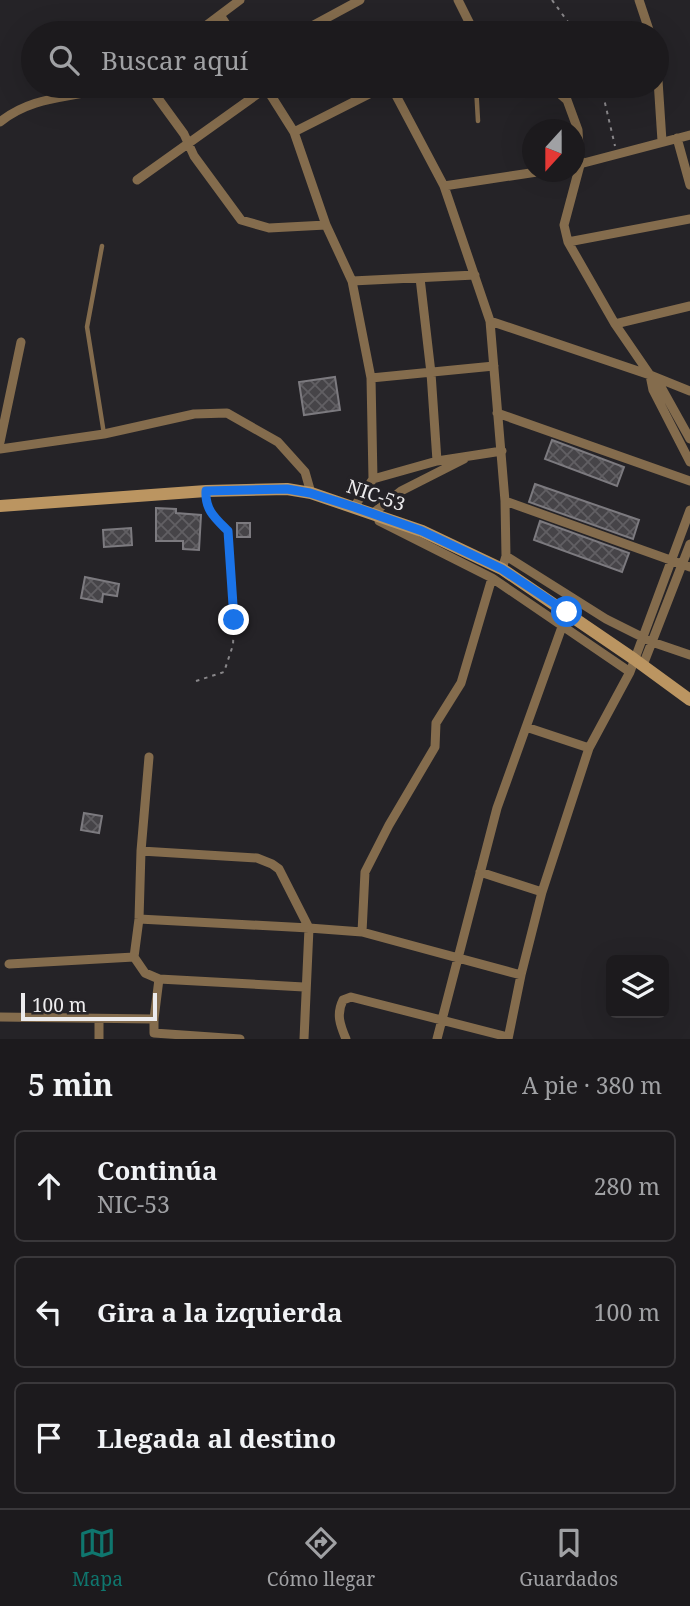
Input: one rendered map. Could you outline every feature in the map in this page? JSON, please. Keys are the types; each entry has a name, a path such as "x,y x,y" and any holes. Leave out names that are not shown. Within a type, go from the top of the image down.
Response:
{"main road":[{"name":"NIC-53","path":"0,506 206,491 287,489 310,493 422,531 500,567 636,665 690,700"}],"street":[{"path":"212,21 240,0"},
{"path":"321,21 360,0"},
{"path":"458,0 468,21"},
{"path":"639,0 646,21"},
{"path":"220,15 224,21"},
{"path":"0,122 8,115 52,98"},
{"path":"157,98 194,156 241,220 269,228 326,225"},
{"path":"137,180 251,98"},
{"path":"273,98 294,132 326,225 352,281 371,378 373,479 354,507 500,567 652,642 690,655"},
{"path":"294,132 361,98"},
{"path":"362,932 365,872 388,825 435,747 436,723 461,683 500,567 505,501 490,321 444,186 397,98"},
{"path":"564,98 574,119"},
{"path":"659,98 662,141"},
{"path":"585,163 690,135"},
{"path":"677,138 690,185"},
{"path":"444,186 522,174"},
{"path":"573,182 564,225 568,243 615,324 650,375 653,390 687,441 690,462"},
{"path":"568,243 690,219"},
{"path":"352,281 475,275"},
{"path":"420,278 431,373 437,461"},
{"path":"615,324 690,306"},
{"path":"490,321 690,391"},
{"path":"0,442 21,342"},
{"path":"371,378 494,366"},
{"path":"497,412 690,481"},
{"path":"0,449 104,434 194,414 226,413 278,442 306,472 310,493"},
{"path":"373,479 437,461 502,451"},
{"path":"372,514 401,491 470,456"},
{"path":"505,501 686,566"},
{"path":"636,665 643,637 690,510"},
{"path":"348,1038 338,1010 343,1000 351,997 508,1038 541,892 589,748 652,642 686,566 690,544"},
{"path":"500,567 562,624 636,665"},
{"path":"437,1039 497,808 562,624"},
{"path":"526,727 589,748"},
{"path":"149,757 141,852 139,919 134,957 145,973 159,979 304,987"},
{"path":"141,852 257,858 279,869 309,928 304,987 304,1039"},
{"path":"480,872 541,892"},
{"path":"139,919 362,932 521,975"},
{"path":"9,964 134,957"},
{"path":"159,979 154,1033 240,1039"},
{"path":"0,1017 154,1019"},
{"path":"99,1019 99,1039"}],"lane":[{"path":"477,98 478,121"},
{"path":"102,246 87,327 104,434"}],"path":[{"path":"552,0 567,21"},
{"path":"604,98 617,154"},
{"path":"196,681 224,672 233,645 228,531 213,518 205,501 206,491"}],"building":[{"path":"335,377 340,410 304,415 299,382"},
{"path":"552,440 624,467 617,486 545,459"},
{"path":"535,484 639,520 633,539 529,502"},
{"path":"156,508 201,515 199,550 183,549 183,541 156,541"},
{"path":"540,521 629,553 622,572 534,540"},
{"path":"237,523 250,523 250,537 237,537"},
{"path":"131,528 132,545 104,547 103,530"},
{"path":"85,577 119,584 117,596 103,594 102,602 81,598"},
{"path":"84,813 102,816 99,833 81,830"}],"route":[{"path":"234,620 228,531 213,518 205,501 206,491 287,489 310,493 354,507 422,531 502,569 567,612"}]}
